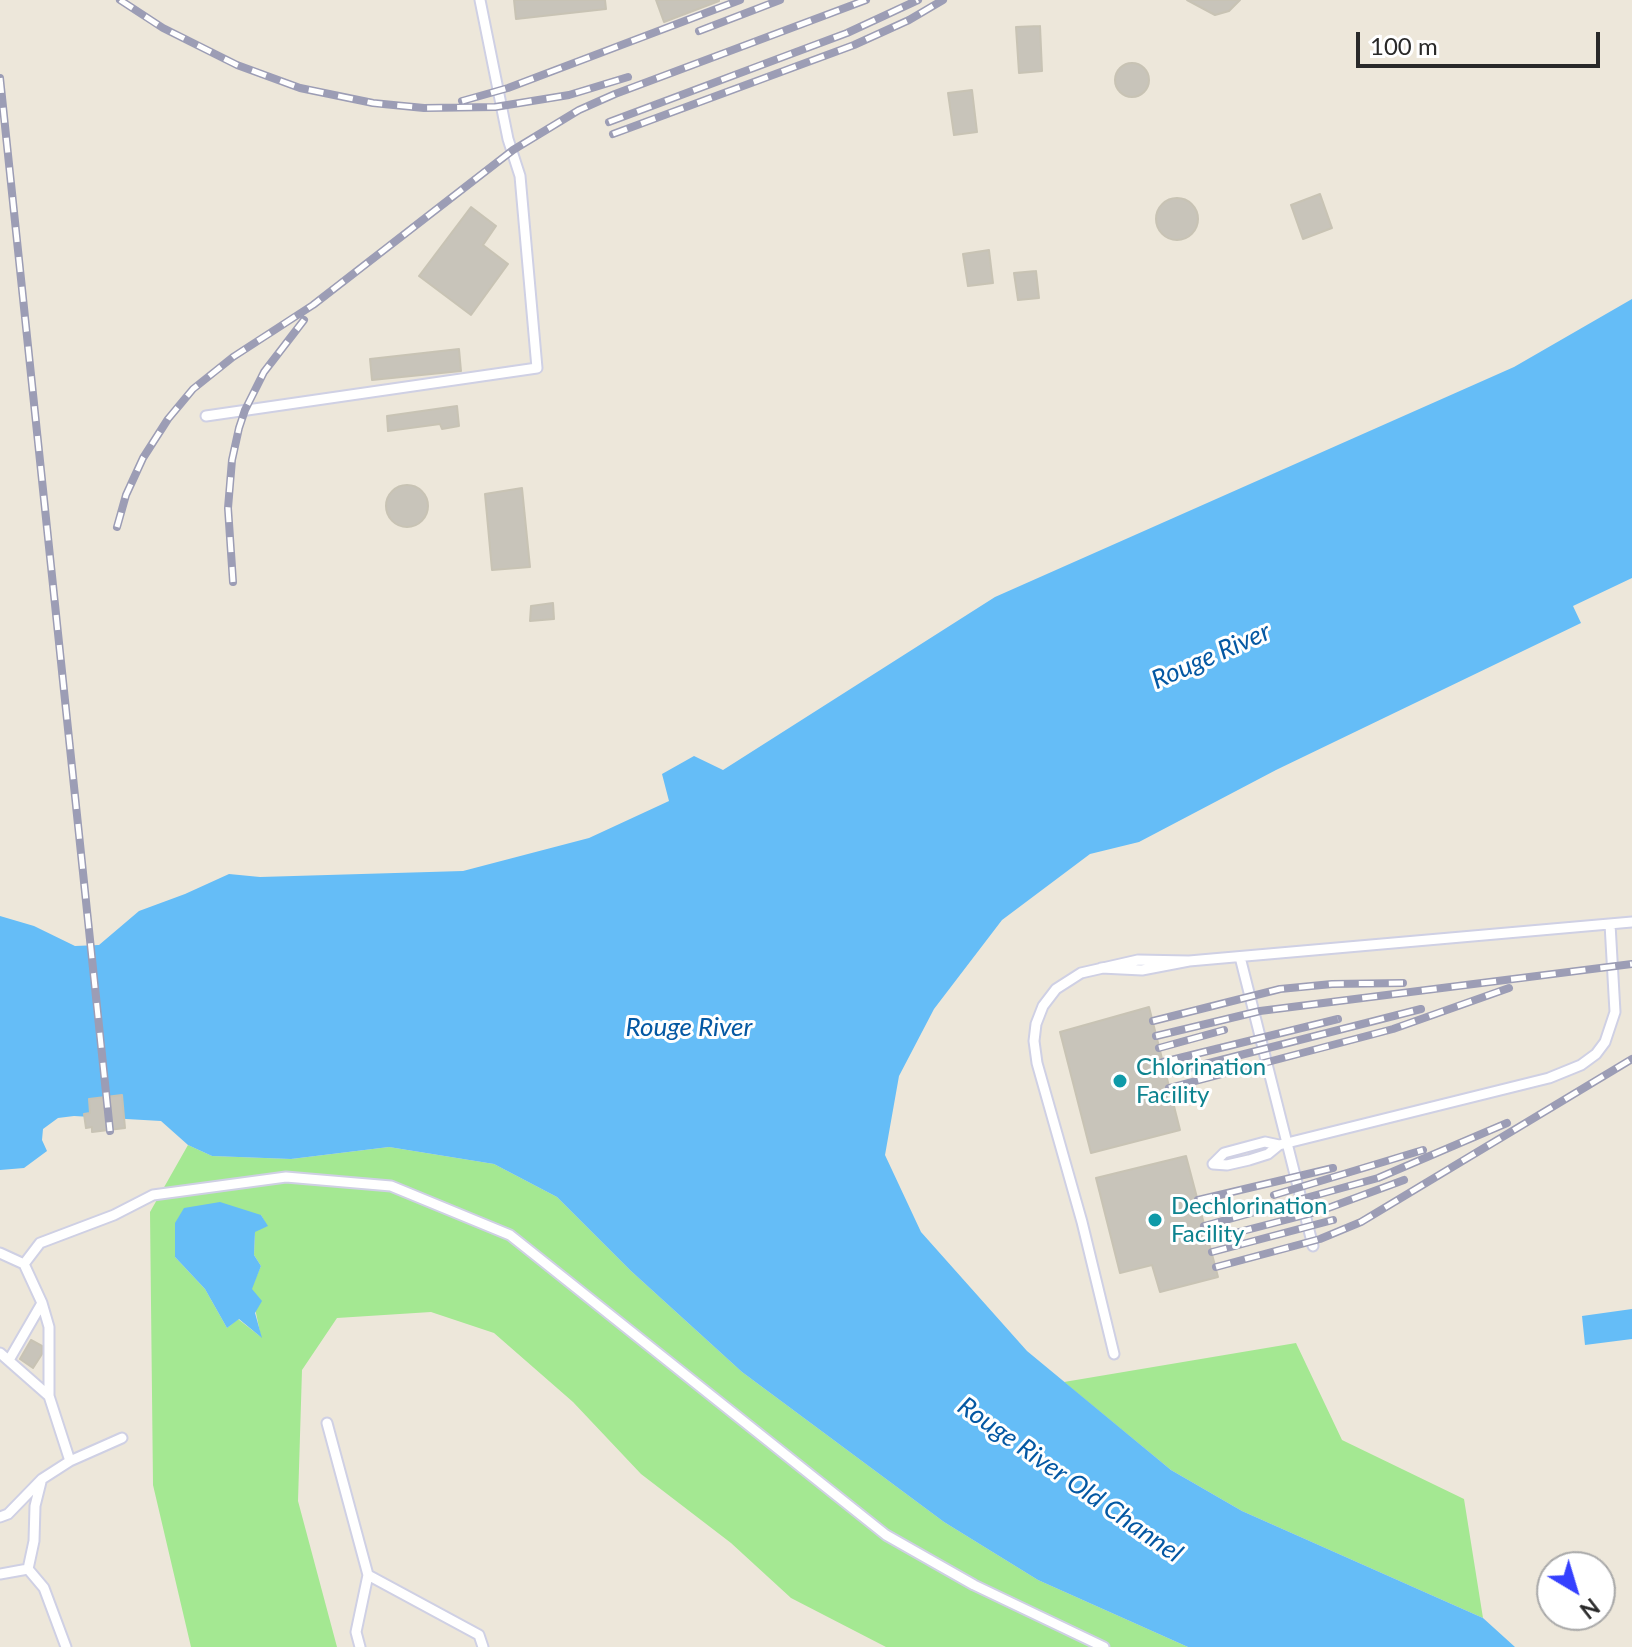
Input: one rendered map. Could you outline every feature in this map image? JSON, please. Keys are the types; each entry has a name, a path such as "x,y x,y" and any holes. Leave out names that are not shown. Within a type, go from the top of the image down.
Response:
{"lane":[{"path":"206,416 537,368 520,176 508,139 480,0"},
{"path":"1114,1354 1082,1222 1037,1063 1034,1041 1039,1015 1056,989 1081,973 1101,968 1142,970 1189,961 1632,922"},
{"path":"1283,1144 1265,1142 1224,1153 1213,1164 1227,1165 1249,1160 1268,1154 1283,1144 1549,1078 1581,1065 1596,1054 1605,1042 1615,1012 1610,924"},
{"path":"1240,957 1283,1144 1313,1246"},
{"path":"24,1264 40,1243 114,1215 153,1195 286,1177 391,1186 510,1235 886,1535 974,1585 1104,1647"},
{"path":"0,1253 24,1264 42,1303 49,1327 49,1396 70,1461"},
{"path":"9,1360 42,1303"},
{"path":"0,1353 49,1396"},
{"path":"327,1423 368,1575 356,1632 360,1647"},
{"path":"0,1517 8,1514 42,1479 70,1461 122,1438"},
{"path":"28,1569 34,1541 35,1506 42,1479"},
{"path":"0,1574 28,1569"},
{"path":"28,1569 44,1588 66,1647"},
{"path":"368,1575 479,1635 483,1647"}],"green space":[{"path":"188,1145 212,1156 291,1159 389,1147 494,1164 557,1197 631,1271 742,1372 944,1522 1038,1580 1188,1647 886,1647 791,1598 731,1543 641,1474 573,1402 494,1333 431,1312 337,1318 302,1370 298,1501 337,1647 191,1647 153,1485 150,1212","holes":["261,1215 267,1226 255,1231 254,1255 261,1266 251,1289 261,1337 238,1319 227,1328 205,1289 175,1257"]},
{"path":"1296,1343 1342,1440 1464,1499 1483,1618 1242,1511 1171,1470 1064,1382"}],"water":[{"name":"Rouge River","path":"1632,299 1632,578 1573,606 1581,623 1276,770 1139,842 1090,854 1002,920 934,1009 899,1076 885,1155 921,1232 1027,1351 1171,1470 1242,1511 1483,1618 1515,1647 1188,1647 1038,1580 944,1522 742,1372 631,1271 557,1197 494,1164 389,1147 291,1159 212,1156 188,1145 161,1121 74,1116 58,1118 43,1129 42,1140 47,1151 24,1168 0,1170 0,916 34,926 75,946 99,945 139,911 229,874 260,877 463,871 589,838 669,801 662,774 694,756 723,770 995,597 1514,367"},
{"path":"220,1202 261,1215 268,1226 255,1232 254,1255 261,1266 252,1289 262,1301 255,1313 262,1338 239,1319 227,1328 205,1289 175,1257 175,1223 184,1208"},
{"path":"1632,1309 1632,1339 1585,1345 1582,1316"}],"building":[{"path":"514,0 605,0 606,9 516,19"},
{"path":"656,0 719,0 719,1 664,22"},
{"path":"1187,0 1240,0 1229,11 1215,15"},
{"path":"1040,26 1042,71 1019,73 1016,27"},
{"path":"1132,63 1144,68 1149,80 1144,92 1132,97 1120,92 1115,80 1120,68"},
{"path":"972,90 977,132 954,135 948,93"},
{"path":"1320,194 1332,228 1303,239 1291,205"},
{"path":"1177,198 1192,204 1198,219 1192,234 1177,240 1162,234 1156,219 1162,204"},
{"path":"471,207 496,226 483,245 508,264 471,315 419,276"},
{"path":"989,250 993,283 968,286 963,254"},
{"path":"1036,271 1039,298 1018,300 1014,273"},
{"path":"459,349 461,371 372,380 370,359"},
{"path":"457,406 459,426 442,429 440,424 388,431 387,416"},
{"path":"407,485 422,491 428,506 422,521 407,527 392,521 386,506 392,491"},
{"path":"522,488 530,567 492,570 485,494"},
{"path":"553,603 554,619 530,621 531,606"},
{"name":"Chlorination Facility","path":"1149,1007 1180,1130 1091,1153 1060,1032"},
{"path":"122,1095 125,1128 92,1132 92,1127 86,1128 84,1114 90,1113 89,1099"},
{"name":"Dechlorination Facility","path":"1186,1156 1218,1277 1160,1292 1152,1265 1120,1273 1096,1178"},
{"path":"31,1340 42,1346 42,1354 33,1368 20,1359"}],"railway":[{"path":"120,0 163,28 237,65 300,88 373,103 424,108 495,107 569,95 628,77"},
{"path":"462,101 508,88 740,0"},
{"path":"699,31 780,0"},
{"path":"117,527 126,495 143,458 168,419 193,389 233,357 313,305 513,150 579,110 615,94 866,0"},
{"path":"609,122 847,33 918,0"},
{"path":"613,134 854,45 909,20 943,0"},
{"path":"0,78 110,1131"},
{"path":"233,582 228,508 232,460 239,428 264,372 304,320"},
{"path":"1156,1036 1260,1011 1632,964"},
{"path":"1153,1021 1280,989 1332,984 1403,983"},
{"path":"1169,1088 1393,1029 1509,988"},
{"path":"1166,1074 1421,1009"},
{"path":"1163,1062 1338,1019"},
{"path":"1159,1048 1224,1030"},
{"path":"1216,1267 1320,1239 1361,1222 1632,1059"},
{"path":"1204,1226 1378,1178 1507,1123"},
{"path":"1274,1195 1423,1150"},
{"path":"1198,1200 1333,1168"},
{"path":"1208,1240 1320,1211 1404,1180"},
{"path":"1212,1252 1333,1220"}],"place":[{"name":"Chlorination Facility","path":"1120,1081"},
{"name":"Dechlorination Facility","path":"1155,1220"}],"water label":[{"name":"Rouge River Old Channel","path":"1070,1480"}]}
